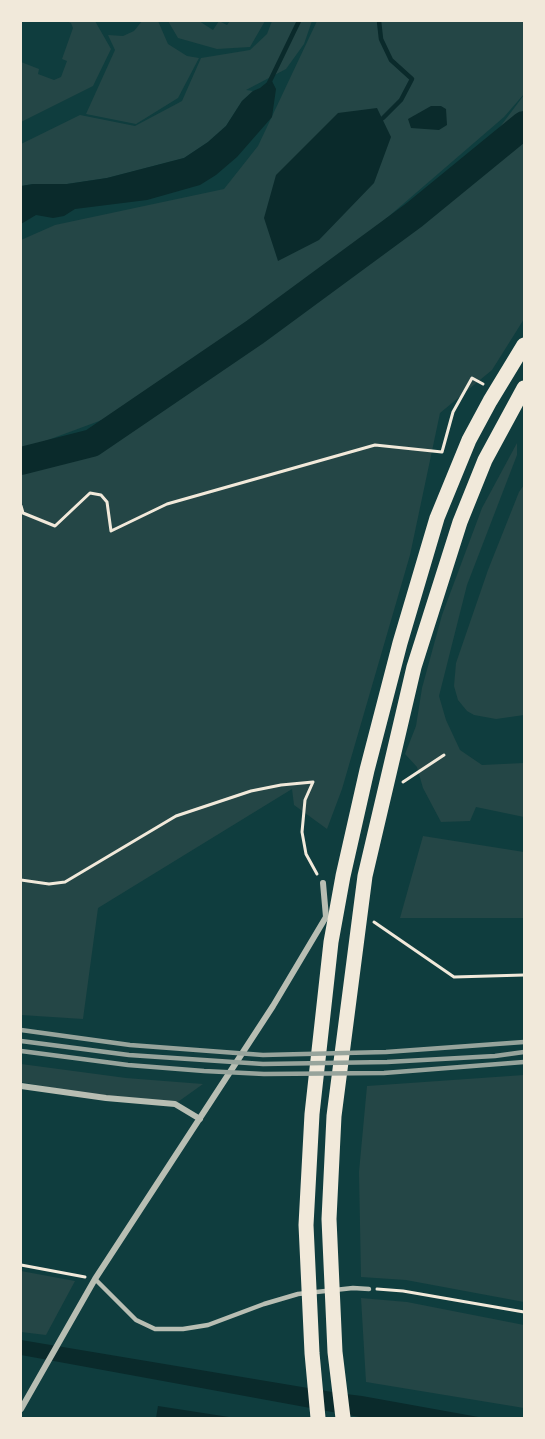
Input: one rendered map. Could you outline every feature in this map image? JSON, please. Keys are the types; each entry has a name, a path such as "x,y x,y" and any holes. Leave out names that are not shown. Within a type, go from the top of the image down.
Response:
{"main road":[{"path":"318,1418 312,1353 306,1225 314,1102 331,942 343,876 397,653 437,518 469,440 524,345"},
{"path":"343,1418 335,1352 329,1219 334,1116 364,876 414,667 460,522 485,460 524,388"}],"street":[{"path":"21,1409 95,1279 273,1006 326,917 323,883"},
{"path":"21,1086 106,1098 175,1104 200,1119"}],"lane":[{"path":"95,1279 136,1320 155,1329 183,1329 208,1325 298,1294 353,1288 369,1289"}],"path":[{"path":"21,506 23,513 55,526 90,493 101,495 107,502 111,531 167,504 375,446 442,452 453,412 472,378"},
{"path":"413,775 444,755"},
{"path":"21,880 49,884 65,882 176,816 251,790 313,782 305,800 302,832 306,854 313,870 323,883"},
{"path":"368,926 370,915"},
{"path":"371,920 454,977 524,975"},
{"path":"21,1265 95,1279"},
{"path":"369,1289 403,1291 524,1312"}],"shaded area":[{"path":"66,21 95,21 111,49 93,86 21,122 21,62 39,69 38,74 54,80 61,77 67,61 62,59 73,28 71,23"},
{"path":"142,21 158,21 168,44 187,56 199,58 178,98 136,124 86,114 115,50 108,35 123,36 134,31"},
{"path":"168,21 199,21 213,30 219,21 227,25 230,21 265,21 250,47 217,49 178,38"},
{"path":"272,21 312,21 304,44 286,69 246,90 253,91 242,101 226,126 208,142 184,158 107,178 67,184 21,186 21,144 80,115 135,126 182,101 201,58 250,50 267,34"},
{"path":"317,21 524,21 524,94 504,117 359,242 216,346 118,414 21,450 21,240 55,225 224,189 258,146"},
{"path":"271,79 276,89 272,117 237,157 200,185 147,200 75,209 64,216 53,218 36,215 21,224 21,186 67,184 107,178 184,158 208,142 226,126 242,101"},
{"path":"524,95 524,319 492,370 440,413 410,555 342,789 327,829 294,805 292,789 98,908 83,1019 21,1015 21,471 103,448 264,334 324,295 424,221 439,208"},
{"path":"431,106 441,106 446,109 447,125 439,130 411,128 408,119"},
{"path":"377,108 391,137 374,183 319,240 278,261 264,218 276,175 338,113"},
{"path":"517,443 517,455 467,585 439,696 446,720 460,750 482,765 524,763 524,817 476,807 470,821 441,822 423,788 417,767 405,754 416,726 422,688 442,615 482,508"},
{"path":"524,485 524,715 496,719 474,715 467,711 458,700 454,686 456,663 488,570 519,492"},
{"path":"423,836 524,852 524,918 400,918"},
{"path":"21,1064 126,1078 203,1084 175,1104 106,1098 21,1082"},
{"path":"524,1075 524,1302 406,1280 361,1277 359,1172 367,1086"},
{"path":"21,1271 75,1281 46,1335 21,1332"},
{"path":"361,1298 407,1302 524,1325 524,1408 366,1382"},
{"path":"21,1340 484,1418 365,1418 21,1355"},
{"path":"158,1406 229,1417 229,1418 156,1418"}],"waterway":[{"path":"269,83 299,21"},
{"path":"379,21 381,39 391,60 412,79 401,100 383,118"},
{"path":"21,461 92,443 255,332 414,215 524,125"}],"railway":[{"path":"21,1030 130,1045 263,1055 386,1052 524,1042"},
{"path":"21,1041 129,1055 263,1064 387,1062 495,1056 524,1052"},
{"path":"21,1051 128,1065 264,1074 384,1073 524,1062"}]}
